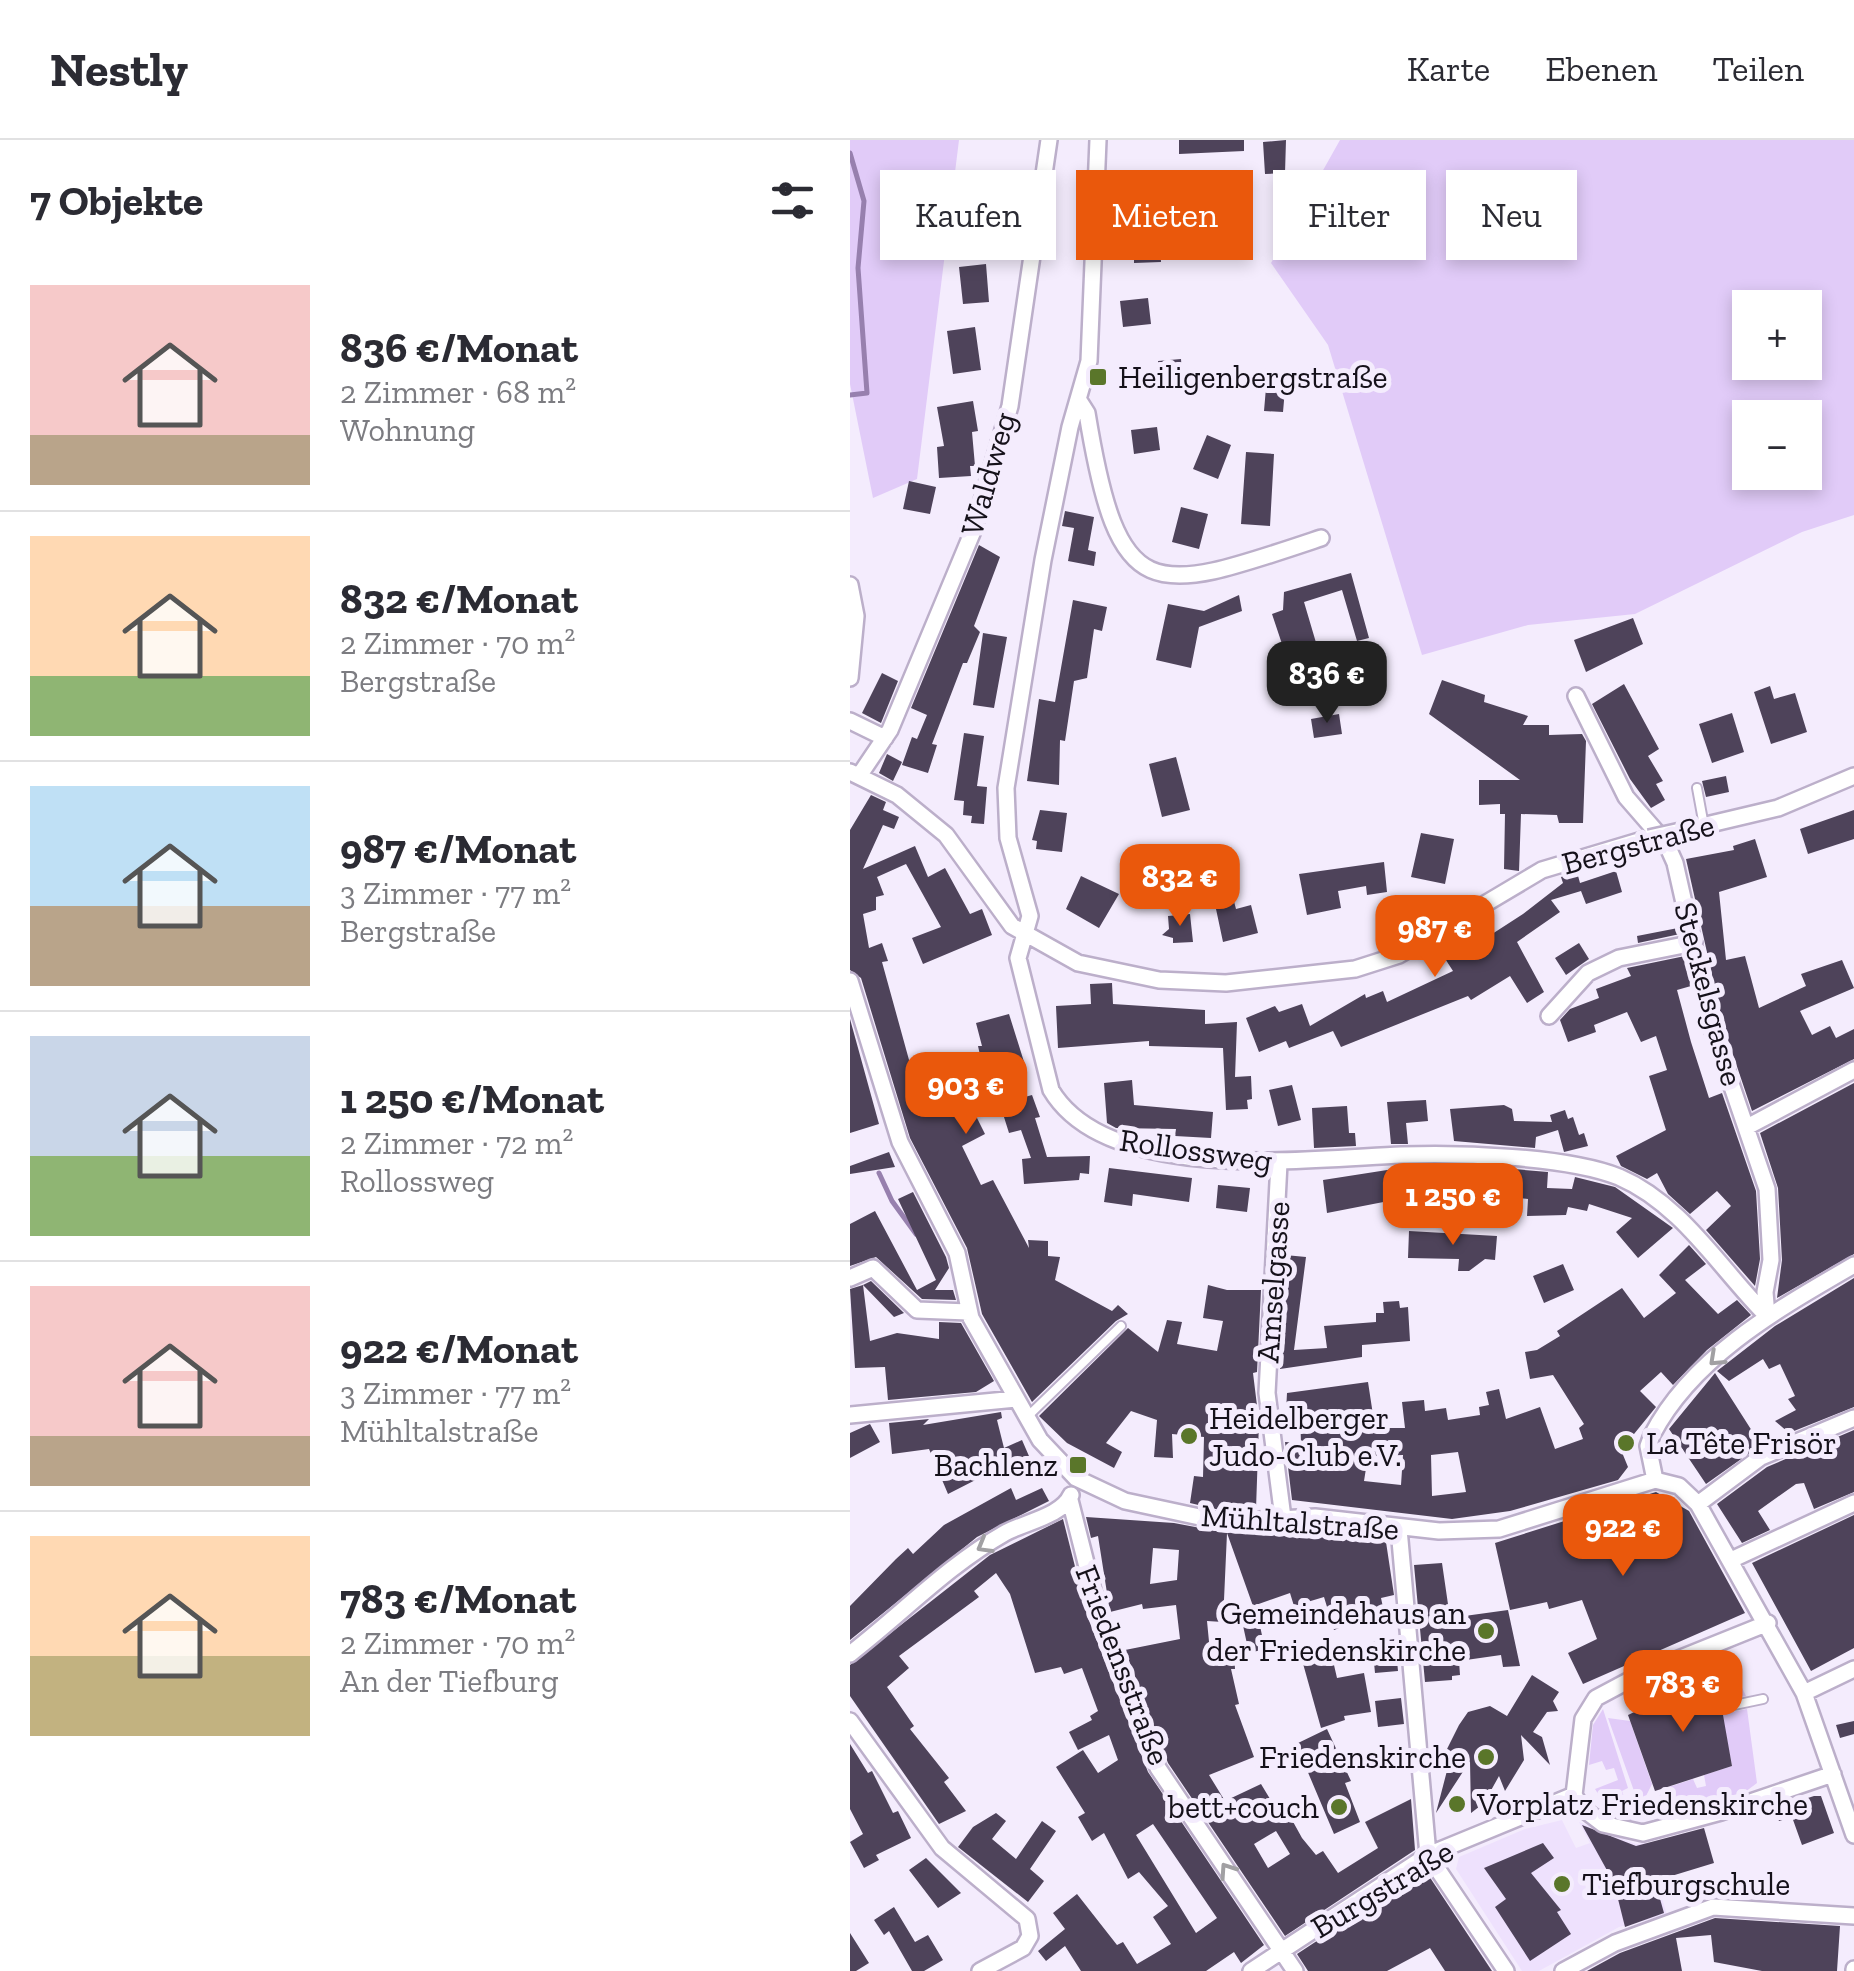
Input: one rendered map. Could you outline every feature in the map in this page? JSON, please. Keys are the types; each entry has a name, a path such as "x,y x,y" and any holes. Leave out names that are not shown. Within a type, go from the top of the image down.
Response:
{"street":[{"name":"Waldweg","path":"854,774 885,738 973,531 1010,406 1048,140"},
{"path":"1098,140 1092,338 1080,402 1087,414 1114,530 1127,552 1150,571 1176,577 1203,575 1321,538"},
{"name":"Rollossweg","path":"1080,402 1070,427 1043,560 1006,788 1008,838 1030,916 1018,958 1044,1070 1061,1106 1074,1120 1106,1138 1176,1152 1279,1164 1448,1156 1566,1164 1616,1176 1659,1200 1767,1316"},
{"path":"850,585 856,616 850,678"},
{"name":"Steckelsgasse","path":"1576,696 1626,797 1671,852 1714,1031 1764,1179 1771,1223 1767,1316"},
{"path":"850,721 885,738"},
{"name":"Bergstraße","path":"854,774 897,795 946,835 1004,916 1024,933 1067,958 1122,974 1210,983 1296,979 1356,969 1399,955 1542,870 1649,838 1778,808 1854,776"},
{"path":"1550,1016 1588,973 1619,958 1694,943"},
{"name":"Mühltalstraße","path":"850,981 896,1132 957,1253 968,1312 1026,1418 1050,1454 1076,1478 1124,1500 1223,1522 1331,1518 1398,1529 1499,1530 1655,1480"},
{"path":"1746,1128 1854,1070"},
{"name":"Amselgasse","path":"1279,1164 1266,1393 1282,1518"},
{"path":"1854,1265 1767,1316 1706,1369 1660,1421 1648,1446 1655,1480 1679,1486 1698,1504 1768,1624 1804,1693 1854,1835"},
{"path":"850,1278 873,1268 917,1310 968,1312"},
{"path":"850,1415 1016,1399"},
{"path":"1698,1504 1761,1456 1854,1418"},
{"path":"850,1654 969,1554 1070,1500 1076,1478"},
{"name":"Friedensstraße","path":"1070,1500 1100,1614 1158,1768 1294,1971"},
{"path":"1732,1560 1854,1504"},
{"path":"1398,1529 1428,1855 1506,1971"},
{"path":"1768,1624 1641,1674 1596,1698 1583,1719 1574,1795 1582,1808 1604,1824 1643,1832 1833,1774"},
{"path":"1804,1693 1854,1669"},
{"path":"850,1721 942,1848 1026,1919 1030,1936 1024,1948 984,1970"},
{"name":"Burgstraße","path":"1250,1971 1428,1855 1574,1795"},
{"path":"1563,1971 1615,1943 1713,1907 1854,1916"}],"lane":[{"path":"1697,788 1704,826"},
{"path":"1026,1418 1121,1326"},
{"path":"1720,1708 1763,1699"}],"shaded area":[{"path":"850,140 959,140 955,170 880,170 880,260 944,260 917,479 873,498 850,384"},
{"path":"1340,140 1854,140 1854,515 1802,532 1635,614 1528,625 1422,655 1328,345 1271,263 1273,259 1426,260 1426,170 1323,170"},
{"path":"1726,1655 1746,1696 1726,1700 1724,1686 1701,1680 1677,1693 1671,1690 1672,1695 1642,1708 1635,1693 1694,1673 1702,1664"},
{"path":"1603,1709 1628,1788 1622,1791 1632,1821 1607,1808 1595,1789 1618,1780 1614,1768 1606,1770 1602,1761 1589,1765 1593,1725"},
{"path":"1747,1709 1757,1783 1745,1792 1644,1819 1608,1718 1630,1721 1652,1784 1645,1798 1656,1803 1663,1789 1693,1779 1697,1788 1706,1786 1704,1775 1732,1766 1722,1714"},
{"name":"Tiefburgschule","path":"1562,1820 1576,1848 1590,1843 1579,1822 1636,1844 1646,1843 1667,1915 1619,1927 1539,1971 1522,1971 1456,1869 1459,1857 1525,1829"}],"building":[{"path":"1179,140 1244,140 1244,151 1179,154"},
{"path":"1286,140 1285,170 1265,174 1263,142"},
{"path":"1134,260 1161,260 1161,262"},
{"path":"986,264 989,302 963,304 959,267"},
{"path":"1148,298 1151,324 1123,327 1120,301"},
{"path":"975,327 981,370 953,374 947,331"},
{"path":"1181,359 1183,387 1160,388 1158,361"},
{"path":"1267,376 1286,378 1283,412 1264,411"},
{"path":"973,401 978,431 972,432 975,466 970,466 971,476 939,478 937,447 944,446 937,407"},
{"path":"1157,427 1160,450 1134,454 1131,430"},
{"path":"1207,435 1231,445 1218,479 1193,469"},
{"path":"1246,452 1274,454 1270,526 1241,524"},
{"path":"909,481 936,487 930,514 903,509"},
{"path":"1181,507 1208,514 1199,549 1172,542"},
{"path":"1065,511 1094,517 1088,550 1096,552 1094,566 1068,561 1074,528 1062,526"},
{"path":"979,545 1000,557 974,626 980,632 967,663 963,663 932,744 937,745 928,773 902,765 912,737 917,739 927,715 911,708"},
{"path":"1351,573 1369,638 1357,641 1342,590 1304,602 1317,646 1286,656 1272,614 1283,610 1284,592"},
{"path":"1239,595 1242,611 1199,627 1191,668 1156,660 1168,604 1204,611"},
{"path":"1073,600 1107,607 1102,631 1094,629 1087,678 1074,681 1065,741 1060,740 1059,785 1027,781 1039,699 1055,702"},
{"path":"1633,618 1643,644 1586,672 1574,640"},
{"path":"983,633 1007,637 994,708 973,705"},
{"path":"882,673 898,681 881,723 862,713"},
{"path":"1442,680 1485,695 1484,702 1528,716 1523,725 1549,725 1549,735 1582,734 1586,741 1583,823 1559,823 1557,815 1521,814 1519,871 1504,869 1505,814 1500,814 1500,804 1479,805 1479,780 1520,780 1429,714"},
{"path":"1624,684 1659,749 1648,756 1663,781 1656,784 1665,800 1651,808 1630,779 1592,704"},
{"path":"1770,686 1774,699 1795,693 1807,732 1771,744 1754,692"},
{"path":"1732,713 1744,752 1712,763 1699,724"},
{"path":"1339,714 1342,734 1314,738 1311,719"},
{"path":"964,733 984,736 977,786 987,787 984,824 971,823 972,816 963,815 964,801 954,800"},
{"path":"887,754 902,762 893,781 879,773"},
{"path":"1176,757 1190,810 1162,817 1149,764"},
{"path":"1726,776 1729,792 1706,797 1702,781"},
{"path":"871,795 886,802 883,810 899,817 894,829 883,825 863,869 915,846 928,877 945,868 970,914 982,909 992,935 923,964 912,938 941,927 906,864 877,877 884,895 876,897 876,910 863,914 869,948 882,943 888,961 882,962 914,1078 947,1066 964,1110 971,1106 985,1134 962,1146 981,1185 993,1180 1029,1248 1028,1240 1048,1241 1048,1256 1060,1257 1055,1280 1112,1311 1118,1305 1128,1314 1032,1402 982,1314 967,1248 910,1138 861,978 850,970 850,830"},
{"path":"1040,810 1067,813 1062,852 1036,849 1037,841 1032,840"},
{"path":"1854,810 1854,839 1808,854 1800,829"},
{"path":"1421,833 1454,839 1445,884 1411,877"},
{"path":"1755,839 1767,877 1719,892 1726,960 1745,956 1759,1008 1806,986 1801,974 1842,960 1854,988 1800,1011 1812,1035 1830,1026 1836,1038 1854,1029 1854,1059 1752,1111 1724,1028 1686,859 1734,850 1733,846"},
{"path":"1384,862 1387,892 1367,895 1366,886 1338,891 1341,908 1307,915 1299,874"},
{"path":"1226,871 1236,909 1251,905 1258,933 1223,942 1209,876"},
{"path":"1616,871 1622,892 1586,904 1581,891 1551,900 1560,912 1517,942 1544,992 1527,1003 1510,976 1471,1000 1468,996 1341,1047 1333,1031 1289,1048 1286,1041 1259,1052 1246,1018 1275,1006 1279,1012 1302,1004 1310,1026 1365,994 1366,998 1383,991 1387,1002 1453,971 1444,957 1469,942 1472,947 1523,914 1563,883 1561,877 1577,872 1580,883"},
{"path":"1081,876 1119,894 1099,928 1066,909"},
{"path":"1190,914 1193,942 1173,943 1173,938 1162,935 1169,929 1168,916"},
{"path":"1678,928 1680,934 1638,943 1637,936"},
{"path":"1579,943 1589,959 1566,975 1555,958"},
{"path":"1685,956 1691,986 1677,990 1691,1042 1709,1098 1722,1093 1756,1191 1760,1259 1755,1286 1706,1230 1731,1206 1717,1191 1690,1214 1668,1194 1657,1173 1647,1179 1621,1166 1616,1156 1666,1130 1649,1076 1667,1070 1656,1036 1641,1042 1627,1012 1594,1025 1596,1032 1568,1042 1560,1020 1570,1009 1599,998 1596,989 1631,976 1627,968"},
{"path":"1112,983 1113,1004 1205,1010 1205,1024 1237,1022 1235,1077 1251,1076 1252,1099 1247,1100 1248,1109 1226,1110 1223,1048 1149,1046 1149,1041 1058,1048 1056,1006 1091,1004 1090,984"},
{"path":"1009,1014 1025,1065 1020,1066 1025,1097 1032,1095 1047,1157 1090,1156 1089,1174 1080,1173 1079,1180 1024,1184 1022,1159 1031,1158 1021,1130 1009,1133 993,1082 986,1082 978,1046 982,1046 976,1023"},
{"path":"850,1019 879,1124 850,1133"},
{"path":"1132,1080 1134,1105 1213,1112 1211,1138 1175,1136 1176,1129 1116,1128 1107,1123 1104,1083"},
{"path":"1854,1083 1854,1254 1777,1298 1782,1260 1778,1188 1760,1133"},
{"path":"1292,1085 1301,1120 1278,1126 1269,1090"},
{"path":"1426,1100 1428,1121 1406,1123 1408,1144 1391,1144 1387,1102"},
{"path":"1504,1105 1512,1109 1514,1121 1552,1122 1550,1115 1565,1110 1568,1119 1573,1117 1579,1135 1584,1133 1588,1146 1564,1152 1558,1130 1536,1137 1535,1148 1454,1141 1450,1109"},
{"path":"1347,1106 1349,1133 1355,1133 1356,1146 1314,1148 1312,1108"},
{"path":"889,1152 895,1167 850,1174 850,1166"},
{"path":"1490,1167 1548,1172 1547,1188 1572,1189 1575,1177 1615,1187 1673,1228 1638,1258 1616,1232 1632,1218 1589,1204 1587,1211 1568,1207 1566,1215 1527,1216 1528,1199 1489,1195"},
{"path":"1109,1168 1192,1178 1189,1202 1133,1194 1132,1206 1104,1202"},
{"path":"1400,1168 1404,1198 1327,1213 1323,1180"},
{"path":"1218,1185 1250,1188 1247,1212 1216,1208"},
{"path":"913,1192 949,1268 935,1290 953,1290 956,1300 922,1299 876,1257 850,1266 850,1224 875,1211 917,1290 936,1280 898,1199"},
{"path":"1409,1231 1497,1236 1495,1260 1485,1259 1469,1271 1458,1271 1459,1259 1408,1258"},
{"path":"1689,1245 1706,1264 1685,1280 1718,1314 1737,1300 1751,1315 1707,1350 1673,1385 1661,1372 1640,1391 1656,1407 1621,1450 1628,1467 1618,1480 1510,1511 1452,1519 1292,1500 1285,1442 1301,1443 1300,1411 1286,1412 1287,1393 1368,1382 1375,1428 1405,1428 1402,1402 1424,1400 1425,1411 1446,1408 1448,1420 1480,1415 1479,1407 1489,1405 1486,1392 1499,1389 1506,1419 1540,1407 1555,1449 1583,1439 1579,1428 1584,1424 1553,1375 1530,1379 1525,1352 1537,1350 1560,1336 1557,1331 1622,1288 1644,1318 1676,1293 1659,1275","holes":["1458,1452 1466,1492 1432,1496 1431,1455","1403,1455 1401,1485 1364,1481 1368,1456"]},
{"path":"1285,1255 1306,1257 1294,1350 1327,1348 1324,1326 1376,1322 1376,1313 1384,1313 1383,1302 1399,1301 1400,1308 1408,1307 1410,1341 1362,1345 1362,1357 1280,1369"},
{"path":"1563,1264 1574,1290 1544,1303 1533,1276"},
{"path":"1854,1278 1854,1407 1789,1433 1775,1421 1796,1410 1788,1399 1795,1396 1780,1364 1769,1369 1763,1359 1729,1381 1717,1371 1775,1326"},
{"path":"871,1281 904,1313 894,1317 863,1285"},
{"path":"863,1285 870,1341 897,1333 939,1339 939,1322 961,1323 994,1381 976,1392 888,1400 885,1367 855,1368 850,1289"},
{"path":"1208,1285 1227,1290 1261,1290 1257,1372 1253,1373 1259,1422 1256,1509 1224,1511 1190,1503 1194,1476 1203,1477 1204,1437 1172,1434 1173,1458 1154,1457 1157,1420 1131,1411 1106,1443 1122,1452 1114,1468 1067,1443 1039,1416 1128,1328 1158,1352 1167,1320 1182,1322 1177,1344 1217,1351 1223,1321 1203,1318"},
{"path":"1715,1373 1761,1445 1706,1484 1669,1429"},
{"path":"1001,1412 1002,1418 997,1420 1004,1448 1022,1440 1032,1463 1005,1475 1001,1467 948,1494 929,1449 892,1454 889,1423 929,1419 923,1425"},
{"path":"870,1424 880,1442 850,1458 850,1433"},
{"path":"1854,1430 1854,1492 1814,1509 1804,1483 1796,1484 1758,1511 1770,1530 1742,1543 1717,1504 1767,1467"},
{"path":"1011,1488 1016,1500 1042,1488 1049,1501 977,1537 850,1640 850,1606 896,1559 908,1548 913,1554 944,1525"},
{"path":"1656,1492 1689,1511 1745,1613 1583,1684 1568,1653 1597,1639 1582,1600 1549,1609 1547,1602 1510,1610 1495,1543"},
{"path":"1854,1515 1854,1648 1811,1671 1752,1563"},
{"path":"1086,1517 1174,1523 1227,1533 1223,1622 1207,1621 1210,1652 1234,1651 1235,1669 1231,1669 1239,1704 1235,1705 1254,1757 1209,1775 1225,1801 1261,1784 1273,1804 1281,1800 1316,1855 1323,1851 1338,1873 1378,1848 1365,1822 1411,1799 1415,1850 1285,1936 1168,1763 1125,1650 1180,1639 1176,1605 1143,1609 1142,1604 1110,1612 1098,1536 1091,1538","holes":["1153,1548 1179,1550 1177,1580 1150,1584","1276,1831 1290,1854 1268,1868 1254,1844"]},
{"path":"1063,1519 1088,1618 1148,1772 1264,1945 1241,1963 1234,1952 1206,1971 1081,1971 1065,1946 1046,1961 1038,1951 1065,1929 1053,1913 1077,1894 1117,1945 1123,1942 1137,1964 1171,1944 1153,1917 1168,1906 1139,1872 1128,1879 1104,1833 1092,1841 1078,1817 1085,1813 1056,1767 1083,1750 1098,1773 1118,1760 1109,1735 1078,1750 1069,1732 1092,1720 1090,1716 1098,1711 1082,1668 1064,1674 1061,1667 1035,1673 1010,1594 996,1573 974,1591 979,1597 899,1656 909,1668 887,1687 914,1726 910,1729 949,1778 944,1782 966,1811 939,1824 850,1696 850,1665 990,1555","holes":["1153,1824 1217,1918 1196,1933 1136,1835"]},
{"path":"1315,1528 1386,1542 1394,1595 1381,1598 1384,1612 1334,1630 1324,1597 1294,1606 1290,1593 1253,1606 1227,1533"},
{"path":"1442,1563 1450,1618 1508,1610 1520,1666 1503,1667 1501,1655 1459,1661 1460,1675 1452,1676 1452,1680 1425,1682 1414,1565"},
{"path":"1258,1617 1265,1649 1249,1653 1242,1621"},
{"path":"1395,1639 1398,1671 1375,1673 1372,1642"},
{"path":"1331,1652 1337,1678 1364,1673 1371,1712 1344,1716 1345,1720 1321,1728 1302,1660"},
{"name":"Friedenskirche","path":"1532,1675 1559,1692 1553,1701 1558,1711 1547,1712 1533,1732 1542,1737 1550,1765 1521,1735 1524,1760 1505,1791 1499,1776 1484,1803 1471,1813 1470,1761 1436,1813 1449,1763 1444,1755 1468,1712 1490,1706 1507,1716"},
{"path":"1702,1680 1719,1681 1722,1698 1713,1709 1723,1715 1732,1766 1655,1791 1628,1715"},
{"path":"1401,1698 1404,1724 1378,1727 1375,1701"},
{"path":"1854,1721 1854,1734 1840,1738 1836,1725"},
{"path":"1327,1729 1351,1781 1345,1783 1360,1822 1334,1834 1296,1744"},
{"path":"850,1744 868,1773 872,1771 893,1813 898,1811 911,1838 876,1855 879,1860 864,1868 850,1842 863,1834 850,1809"},
{"path":"1821,1796 1834,1833 1802,1845 1792,1817 1779,1821 1774,1809"},
{"path":"996,1813 1006,1821 992,1839 1016,1859 1042,1821 1056,1831 1030,1869 1044,1881 1028,1902 958,1847 973,1827"},
{"path":"1582,1825 1636,1846 1704,1828 1714,1863 1655,1881 1664,1913 1625,1927 1614,1883"},
{"path":"1543,1843 1554,1858 1531,1873 1561,1910 1557,1912 1571,1934 1530,1961 1495,1907 1506,1899 1484,1868"},
{"path":"926,1858 961,1893 938,1908 909,1870"},
{"path":"1425,1870 1492,1971 1445,1971 1430,1948 1387,1971 1308,1971 1297,1954"},
{"path":"894,1907 915,1942 928,1935 943,1960 924,1971 912,1971 889,1931 884,1935 874,1920"},
{"path":"1715,1918 1840,1926 1837,1971 1762,1971 1714,1962 1711,1935 1676,1938 1682,1971 1587,1971 1620,1953"},
{"path":"850,1933 869,1963 856,1971 850,1971"}],"waterway":[{"path":"850,153 864,201 858,268 867,393 850,395"},
{"path":"879,1173 892,1201 916,1234"}],"place":[{"name":"Heiligenbergstraße","path":"1098,377"},
{"name":"Heidelberger Judo-Club e.V.","path":"1189,1436"},
{"name":"La Tête Frisör","path":"1626,1443"},
{"name":"Bachlenz","path":"1078,1465"},
{"name":"Gemeindehaus an der Friedenskirche","path":"1486,1631"},
{"name":"Friedenskirche","path":"1486,1757"},
{"name":"Vorplatz Friedenskirche","path":"1457,1804"},
{"name":"bett+couch","path":"1339,1807"},
{"name":"Tiefburgschule","path":"1562,1884"}]}
